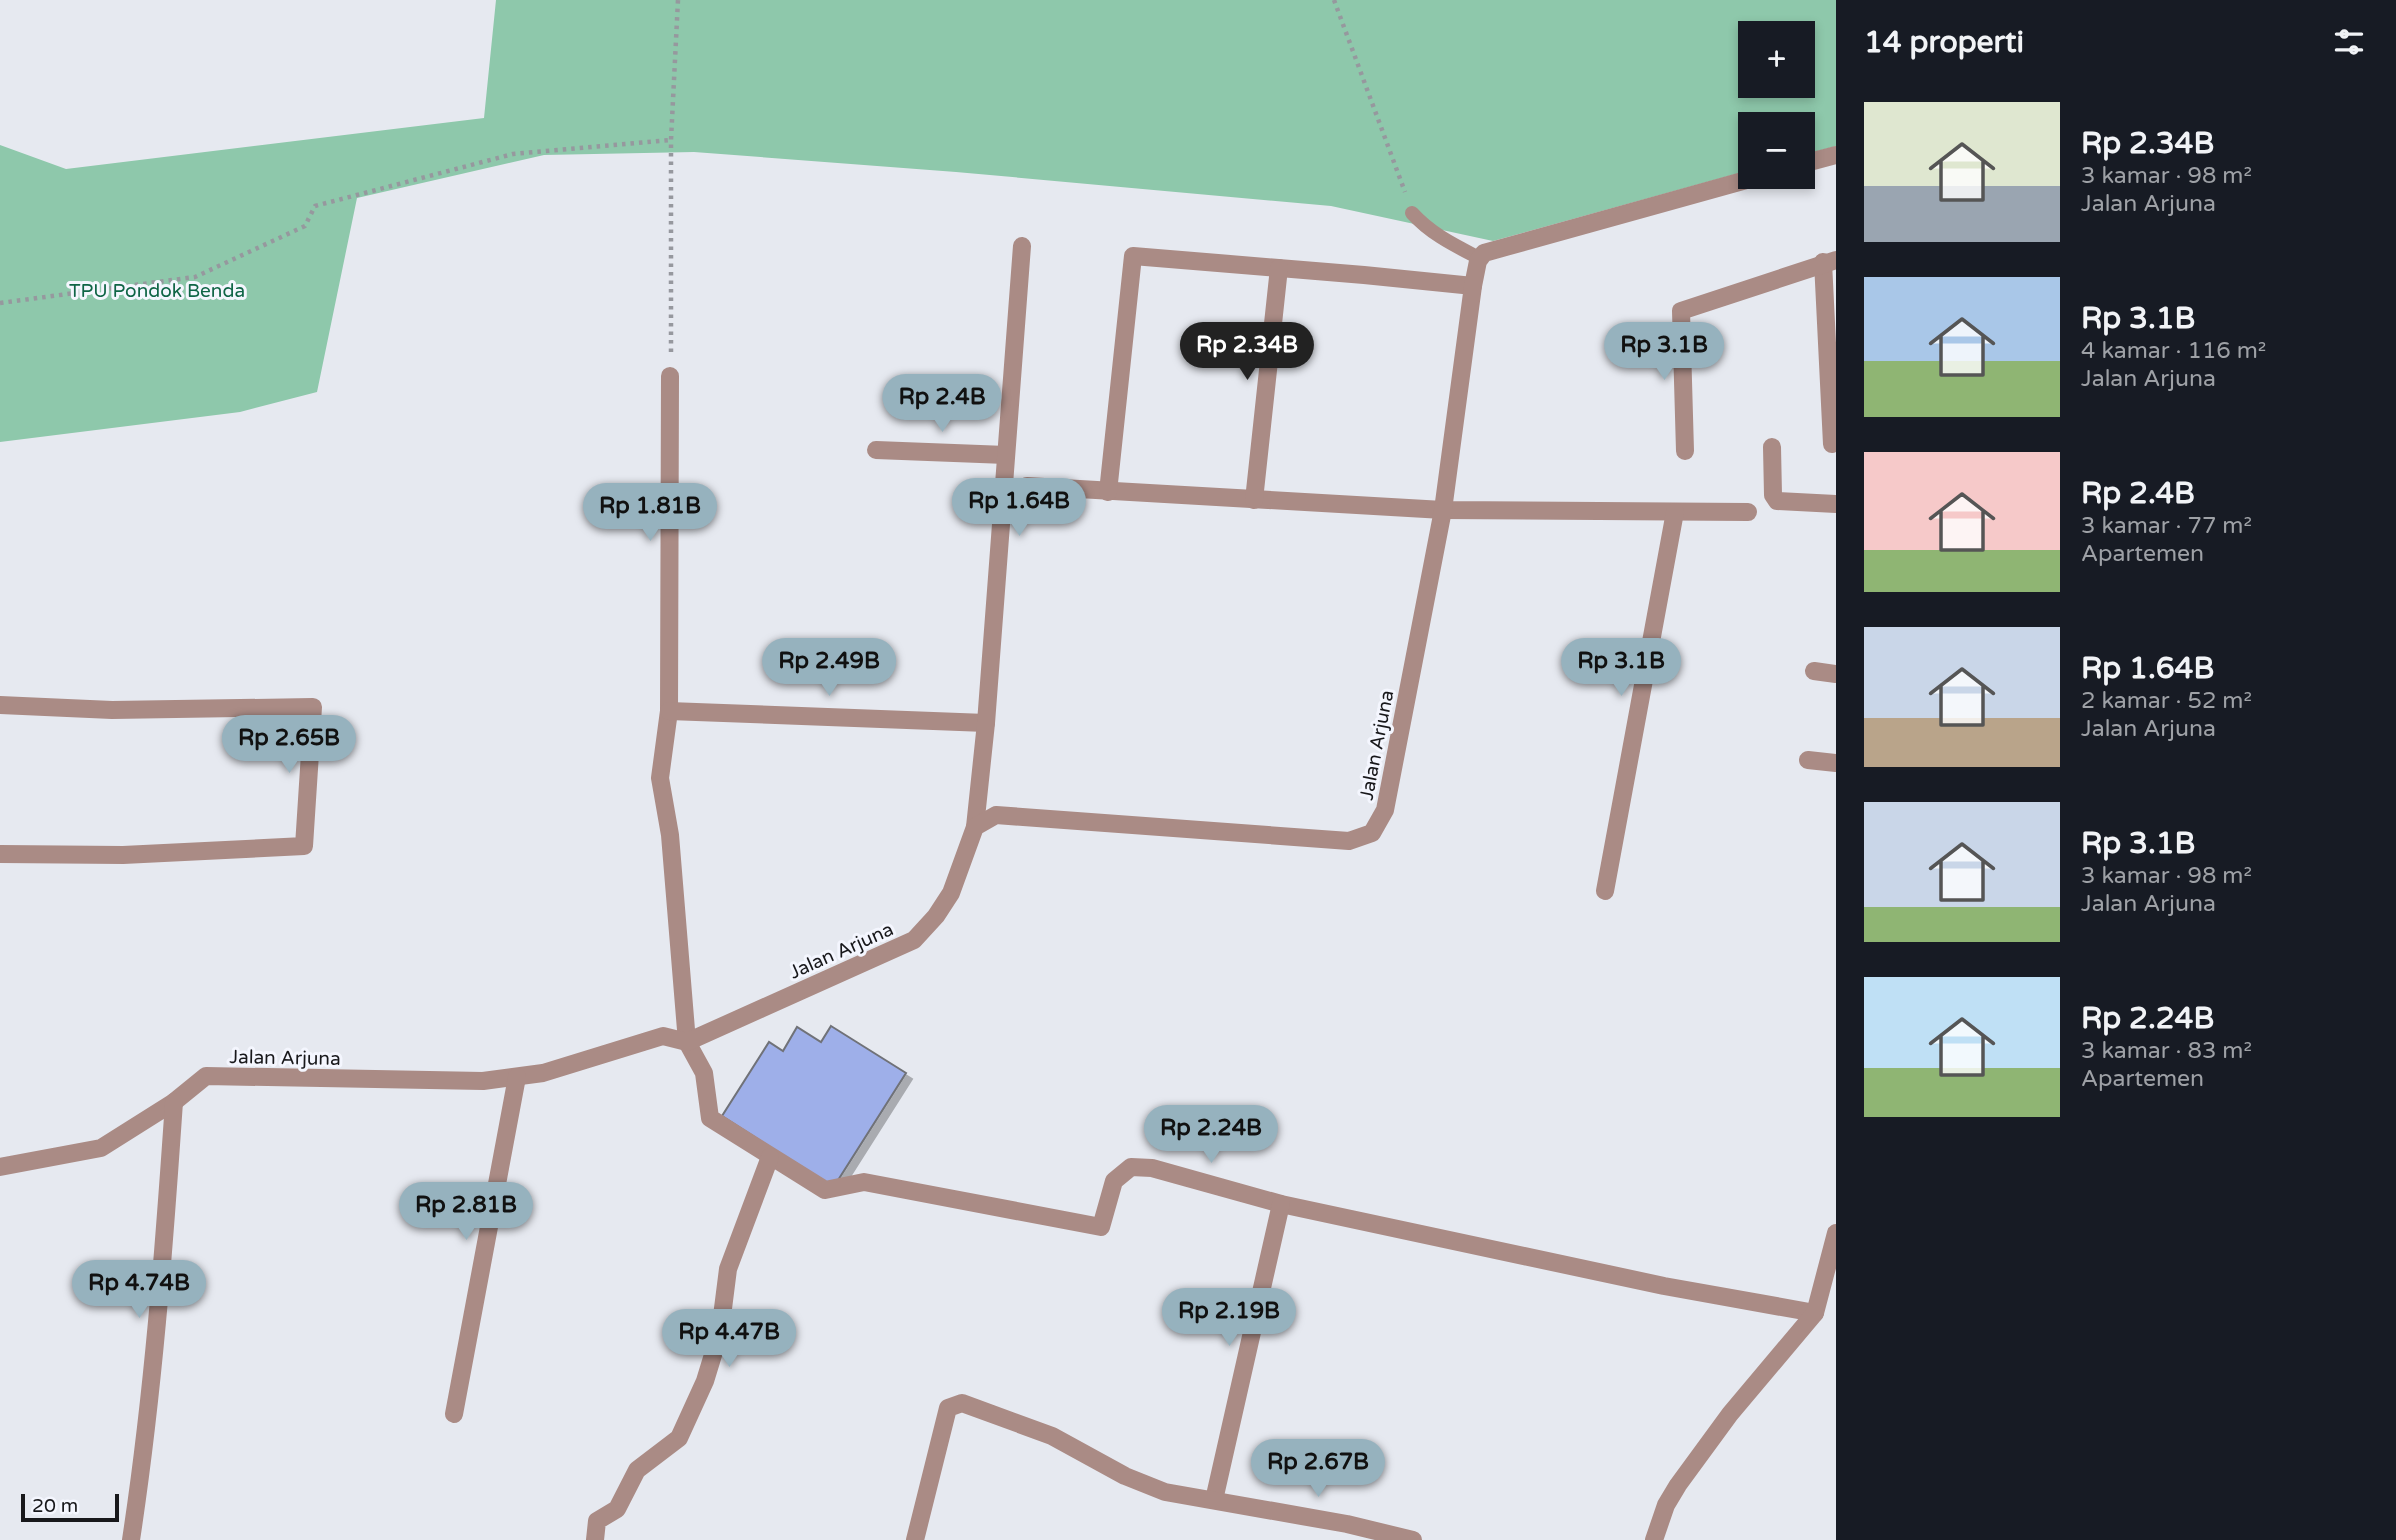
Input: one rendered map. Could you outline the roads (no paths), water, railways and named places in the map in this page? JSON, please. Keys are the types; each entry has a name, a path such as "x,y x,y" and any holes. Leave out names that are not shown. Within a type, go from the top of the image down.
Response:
{"street":[{"path":"1815,161 1836,155"},
{"path":"1479,258 1484,253 1738,182"},
{"path":"975,827 986,723 1022,246"},
{"path":"1108,492 1133,256 1473,286"},
{"name":"Jalan Arjuna","path":"0,1167 102,1148 174,1102 206,1076 483,1082 543,1073 663,1036 687,1042 914,940 936,916 951,893 975,827 996,815 1349,841 1372,834 1385,810 1443,510 1479,258"},
{"path":"1685,451 1681,311 1829,261 1832,444"},
{"path":"1254,500 1279,268"},
{"path":"670,376 669,711 660,778 670,835 687,1042 704,1073 709,1118 825,1190 864,1182 1101,1227 1114,1181 1131,1167 1152,1168 1281,1204 1664,1286 1815,1313"},
{"path":"1772,447 1773,495 1777,501 1836,504"},
{"path":"876,450 1006,455"},
{"path":"1027,486 1443,510 1748,512"},
{"path":"1605,891 1675,512"},
{"path":"1814,671 1836,674"},
{"path":"0,705 112,710 313,707 304,846 123,855 0,854"},
{"path":"669,711 986,723"},
{"path":"1808,760 1836,763"},
{"path":"454,1414 517,1077"},
{"path":"131,1540 160,1309 174,1102"},
{"path":"595,1540 597,1521 617,1509 638,1469 679,1438 705,1381 720,1332 728,1269 770,1157"},
{"path":"1214,1500 1281,1204"},
{"path":"1654,1540 1665,1505 1678,1485 1730,1414 1815,1313 1836,1233"},
{"path":"915,1540 948,1408 957,1404 967,1405 1052,1436 1149,1486 1185,1496 1347,1524 1413,1540"}],"lane":[{"path":"1412,212 1438,237 1479,258"}],"park label":[{"name":"TPU Pondok Benda","path":"157,290"}]}
